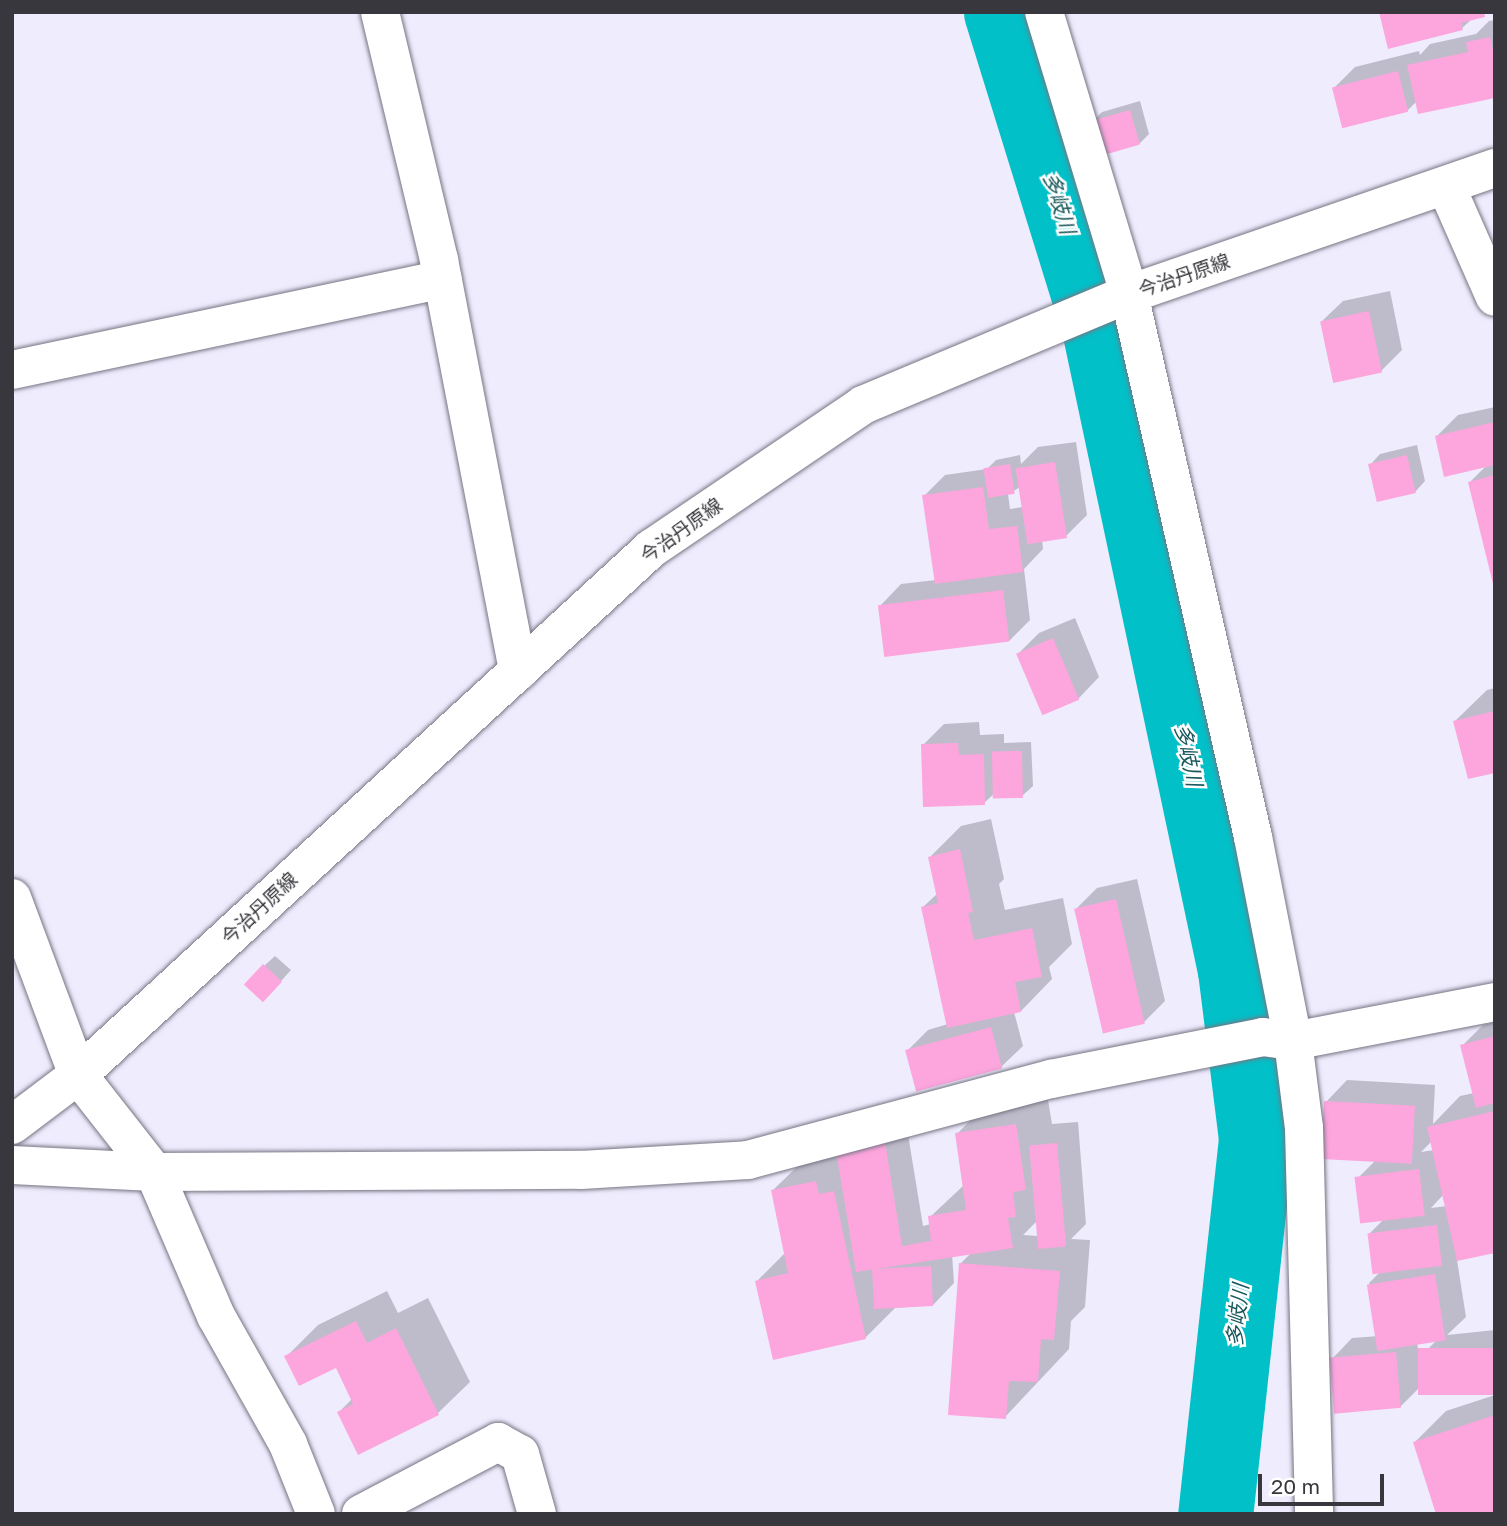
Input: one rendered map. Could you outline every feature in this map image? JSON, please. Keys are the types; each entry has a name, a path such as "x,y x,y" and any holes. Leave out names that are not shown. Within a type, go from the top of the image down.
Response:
{"street":[{"path":"380,12 442,279 518,671"},
{"path":"1044,12 1129,294 1253,837 1293,1041 1304,1128 1314,1514"},
{"name":"今治丹原線","path":"12,1125 78,1075 652,548 863,405 1129,294 1495,168"},
{"path":"1446,186 1495,297"},
{"path":"12,370 442,279"},
{"path":"12,898 78,1075 155,1172 216,1316 288,1444 316,1514"},
{"path":"12,1165 155,1172 582,1170 748,1160 1051,1079 1263,1037 1293,1041 1495,1002"},
{"path":"361,1514 498,1442 520,1454 537,1514"}],"building":[{"path":"1379,12 1484,12 1485,17 1461,23 1463,30 1388,49"},
{"path":"1490,37 1495,60 1495,98 1418,114 1407,65 1468,52 1466,42"},
{"path":"1398,71 1408,112 1342,128 1332,87"},
{"path":"1130,110 1140,145 1101,156 1091,121"},
{"path":"1369,311 1382,373 1333,383 1320,321"},
{"path":"1495,422 1495,465 1444,477 1435,436"},
{"path":"1407,455 1416,493 1377,502 1368,464"},
{"path":"1055,462 1067,538 1028,544 1015,468"},
{"path":"1010,464 1015,494 988,498 983,468"},
{"path":"1495,475 1495,588 1494,588 1468,482"},
{"path":"983,487 989,529 1017,526 1023,572 935,584 922,495"},
{"path":"1003,590 1009,642 884,657 878,605"},
{"path":"1053,638 1079,700 1042,715 1016,654"},
{"path":"1495,711 1495,773 1468,779 1453,721"},
{"path":"958,743 959,755 984,754 985,805 923,807 921,744"},
{"path":"1022,751 1023,798 993,799 992,752"},
{"path":"960,849 973,912 968,913 974,940 1032,928 1042,977 1015,982 1021,1012 947,1028 921,907 938,903 928,857"},
{"path":"1116,899 1145,1024 1103,1033 1074,909"},
{"path":"263,964 282,982 263,1002 244,984"},
{"path":"991,1027 1002,1069 916,1092 905,1050"},
{"path":"1495,1036 1495,1103 1476,1108 1460,1045"},
{"path":"1324,1101 1415,1106 1412,1164 1321,1159"},
{"path":"1495,1111 1495,1253 1457,1261 1427,1127"},
{"path":"1016,1124 1026,1190 1013,1192 1016,1217 1008,1218 1013,1248 856,1272 835,1144 884,1136 902,1246 931,1241 928,1216 966,1210 955,1133"},
{"path":"1057,1143 1066,1247 1038,1249 1029,1145"},
{"path":"1419,1169 1425,1216 1360,1224 1354,1177"},
{"path":"816,1181 819,1194 834,1191 866,1339 773,1360 755,1281 788,1273 771,1190"},
{"path":"1437,1225 1442,1266 1373,1274 1368,1234"},
{"path":"959,1263 1060,1271 1054,1340 1041,1339 1038,1382 1009,1381 1006,1419 948,1415"},
{"path":"931,1266 933,1306 874,1309 872,1269"},
{"path":"1435,1274 1445,1340 1377,1351 1367,1285"},
{"path":"356,1321 367,1343 396,1328 439,1415 358,1455 337,1412 353,1404 336,1368 299,1386 284,1356"},
{"path":"1418,1348 1495,1348 1495,1395 1418,1395"},
{"path":"1396,1352 1401,1408 1334,1414 1329,1358"},
{"path":"1495,1415 1495,1514 1436,1514 1413,1442"}],"waterway":[{"name":"多岐川","path":"1001,12 1099,328 1235,970 1256,1139 1215,1514"}]}
